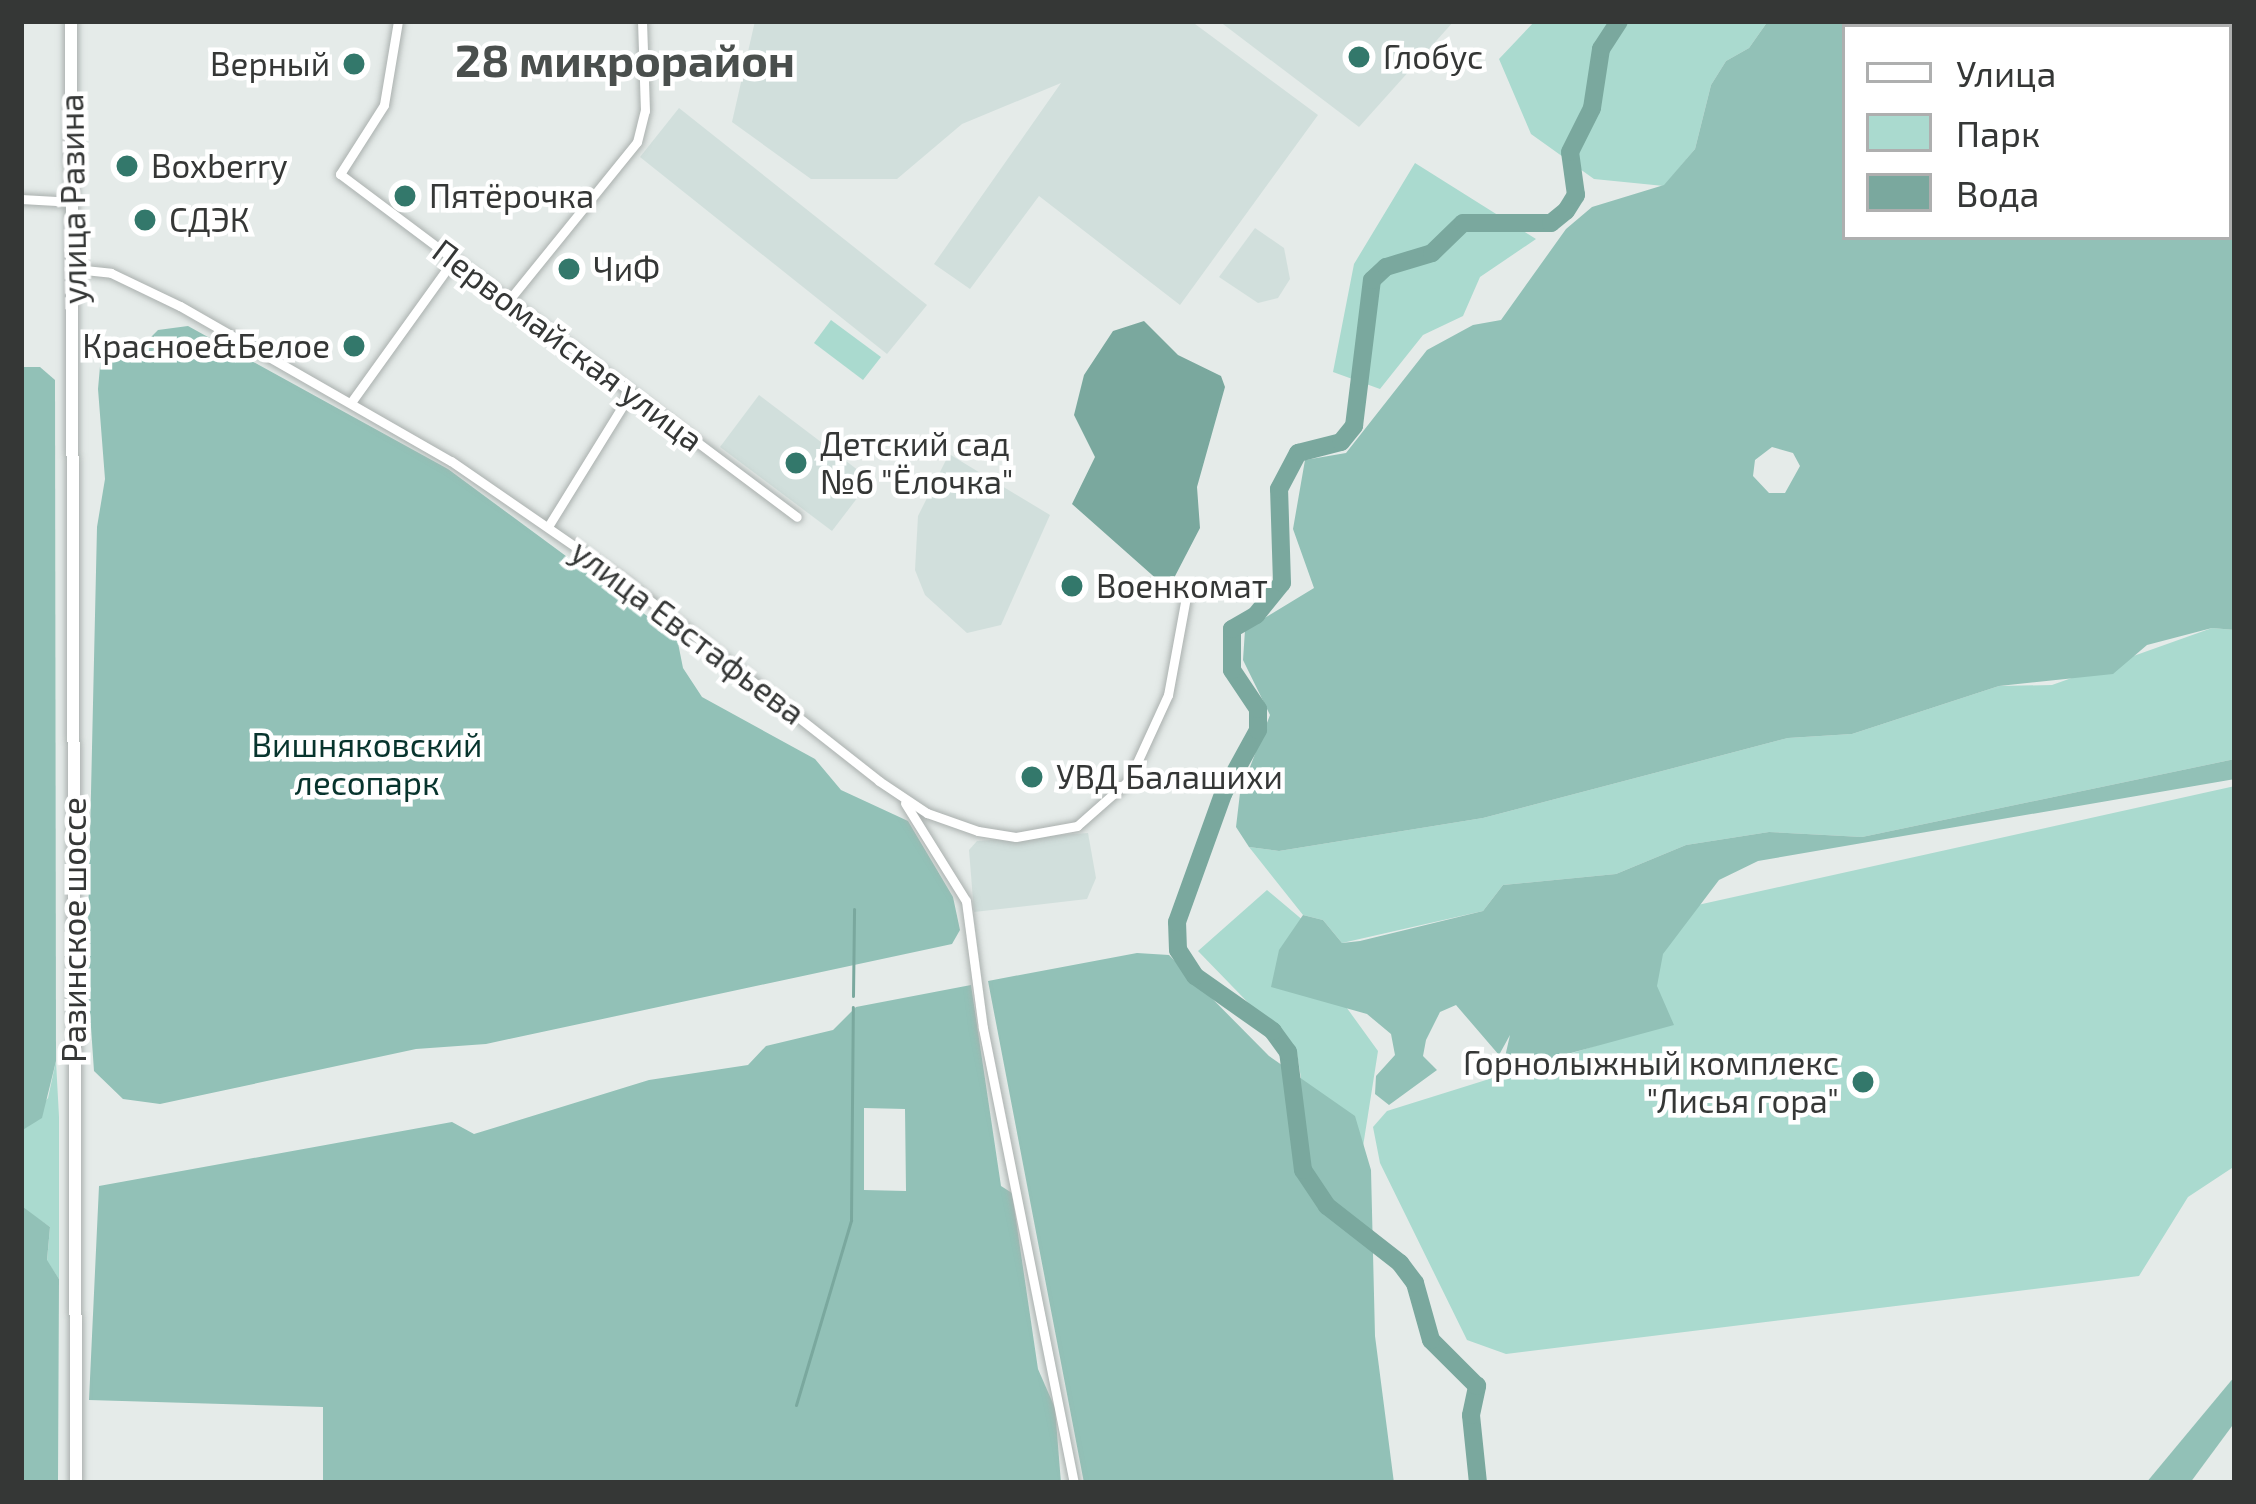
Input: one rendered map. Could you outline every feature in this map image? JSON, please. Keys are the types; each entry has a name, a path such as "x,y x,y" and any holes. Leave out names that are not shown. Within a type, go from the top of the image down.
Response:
{"main road":[{"name":"улица Разина","path":"70,21 75,378"},
{"name":"Разинское шоссе","path":"75,378 76,1483"}],"street":[{"name":"Первомайская улица","path":"398,21 384,105 340,174 797,517"},
{"path":"508,300 637,142 645,111 642,21"},
{"path":"21,200 74,202"},
{"path":"352,401 454,260"},
{"name":"улица Евстафьева","path":"75,269 128,280 352,401 549,525 901,796 978,831 1016,837 1084,823 1129,780 1157,729 1186,597"},
{"path":"549,525 631,392"},
{"path":"901,796 967,902 983,1028 1074,1483"}],"shaded area":[{"path":"755,21 1191,21 1318,115 1180,305 1039,196 970,289 934,264 1061,83 962,124 897,179 811,179 732,122"},
{"path":"1219,21 1454,21 1359,127"},
{"path":"679,108 927,305 887,354 640,157"},
{"path":"1255,228 1284,248 1290,279 1278,298 1258,303 1219,277"},
{"name":"Детский сад №6 \"Ёлочка\"","path":"759,395 871,480 832,531 720,447"},
{"path":"949,454 1050,515 1001,625 967,633 925,595 915,570 918,516"},
{"path":"1088,833 1096,878 1087,899 974,912 969,850 977,841"}],"green space":[{"path":"1535,21 1768,21 1749,48 1726,61 1711,85 1695,149 1664,186 1594,179 1531,134 1499,59"},
{"path":"1768,21 2235,21 2235,630 2212,628 2147,645 2113,674 1999,686 1852,734 1788,738 1483,818 1279,851 1249,847 1236,827 1240,793 1270,715 1243,660 1245,630 1314,588 1293,529 1305,460 1346,453 1427,350 1473,325 1501,320 1566,229 1592,207 1664,185 1695,149 1711,85 1726,61 1749,48","holes":["1772,447 1793,453 1800,466 1785,493 1769,493 1753,476 1755,460"]},
{"path":"1415,163 1536,239 1480,277 1463,316 1423,335 1380,389 1333,372 1354,264"},
{"path":"831,320 881,357 863,380 814,343"},
{"name":"Вишняковский лесопарк","path":"188,326 448,469 677,638 683,668 702,697 815,759 841,790 908,821 953,897 960,930 952,944 486,1044 416,1049 160,1104 123,1099 94,1071 87,969 97,527 105,479 98,389 101,355 111,343 146,342 158,330"},
{"path":"21,367 40,367 55,380 56,1061 42,1118 21,1131"},
{"path":"2212,628 2235,630 2235,759 1862,837 1769,832 1686,845 1616,874 1503,885 1483,911 1342,943 1323,920 1303,915 1249,847 1279,851 1483,818 1788,738 1852,734 1999,686 2052,685"},
{"path":"2235,759 2235,779 1758,861 1719,880 1663,954 1657,986 1674,1025 1516,1068 1505,1057 1510,1035 1499,1055 1456,1005 1440,1012 1426,1040 1423,1056 1437,1070 1389,1105 1375,1094 1376,1076 1395,1055 1391,1034 1367,1014 1271,987 1279,950 1303,915 1323,920 1342,943 1360,941 1483,911 1503,885 1616,874 1686,845 1769,832 1862,837"},
{"name":"Горнолыжный комплекс \"Лисья гора\"","path":"2235,786 2235,1166 2188,1197 2139,1276 1506,1354 1467,1340 1380,1163 1373,1127 1387,1111 1598,1045 1630,920"},
{"path":"1267,890 1311,927 1344,1004 1378,1051 1359,1172 1313,1154 1297,1053 1198,951"},
{"path":"1137,953 1169,955 1269,1056 1355,1116 1371,1170 1375,1336 1394,1483 1084,1483 988,981"},
{"path":"971,985 1001,1186 1012,1193 1038,1369 1055,1408 1061,1483 323,1483 323,1407 89,1400 99,1186 452,1122 474,1134 649,1080 748,1065 766,1046 833,1030 856,1007","holes":["864,1108 905,1109 906,1191 864,1190"]},
{"path":"56,1061 59,1279 47,1261 50,1227 21,1207 21,1131 48,1098"},
{"path":"23,1207 50,1227 47,1260 59,1279 58,1483 21,1483"},
{"path":"2235,1376 2235,1422 2190,1483 2146,1483"}],"water":[{"path":"1144,321 1178,355 1221,376 1225,387 1197,487 1200,528 1173,580 1160,582 1072,504 1095,457 1074,415 1084,375 1113,331"}],"waterway":[{"path":"1478,1483 1471,1415 1477,1386 1431,1340 1415,1283 1400,1263 1327,1206 1303,1170 1288,1052 1273,1031 1195,976 1178,950 1177,922 1223,794 1258,730 1258,709 1232,670 1232,629 1256,615 1282,583 1279,489 1298,453 1341,442 1354,426 1372,280 1386,267 1432,253 1463,223 1551,223 1566,211 1576,195 1570,152 1592,108 1601,49 1619,21"},
{"path":"853,996 854,909"},
{"path":"796,1405 851,1220 853,1007"}],"place":[{"name":"Глобус","path":"1359,57"},
{"name":"Верный","path":"354,64"},
{"name":"Boxberry","path":"127,166"},
{"name":"Пятёрочка","path":"405,196"},
{"name":"СДЭК","path":"145,220"},
{"name":"ЧиФ","path":"569,269"},
{"name":"Красное&Белое","path":"354,346"},
{"name":"Детский сад №6 \"Ёлочка\"","path":"796,463"},
{"name":"Военкомат","path":"1072,586"},
{"name":"УВД Балашихи","path":"1032,777"},
{"name":"Горнолыжный комплекс \"Лисья гора\"","path":"1863,1082"}],"district":[{"name":"28 микрорайон","path":"625,60"}]}
